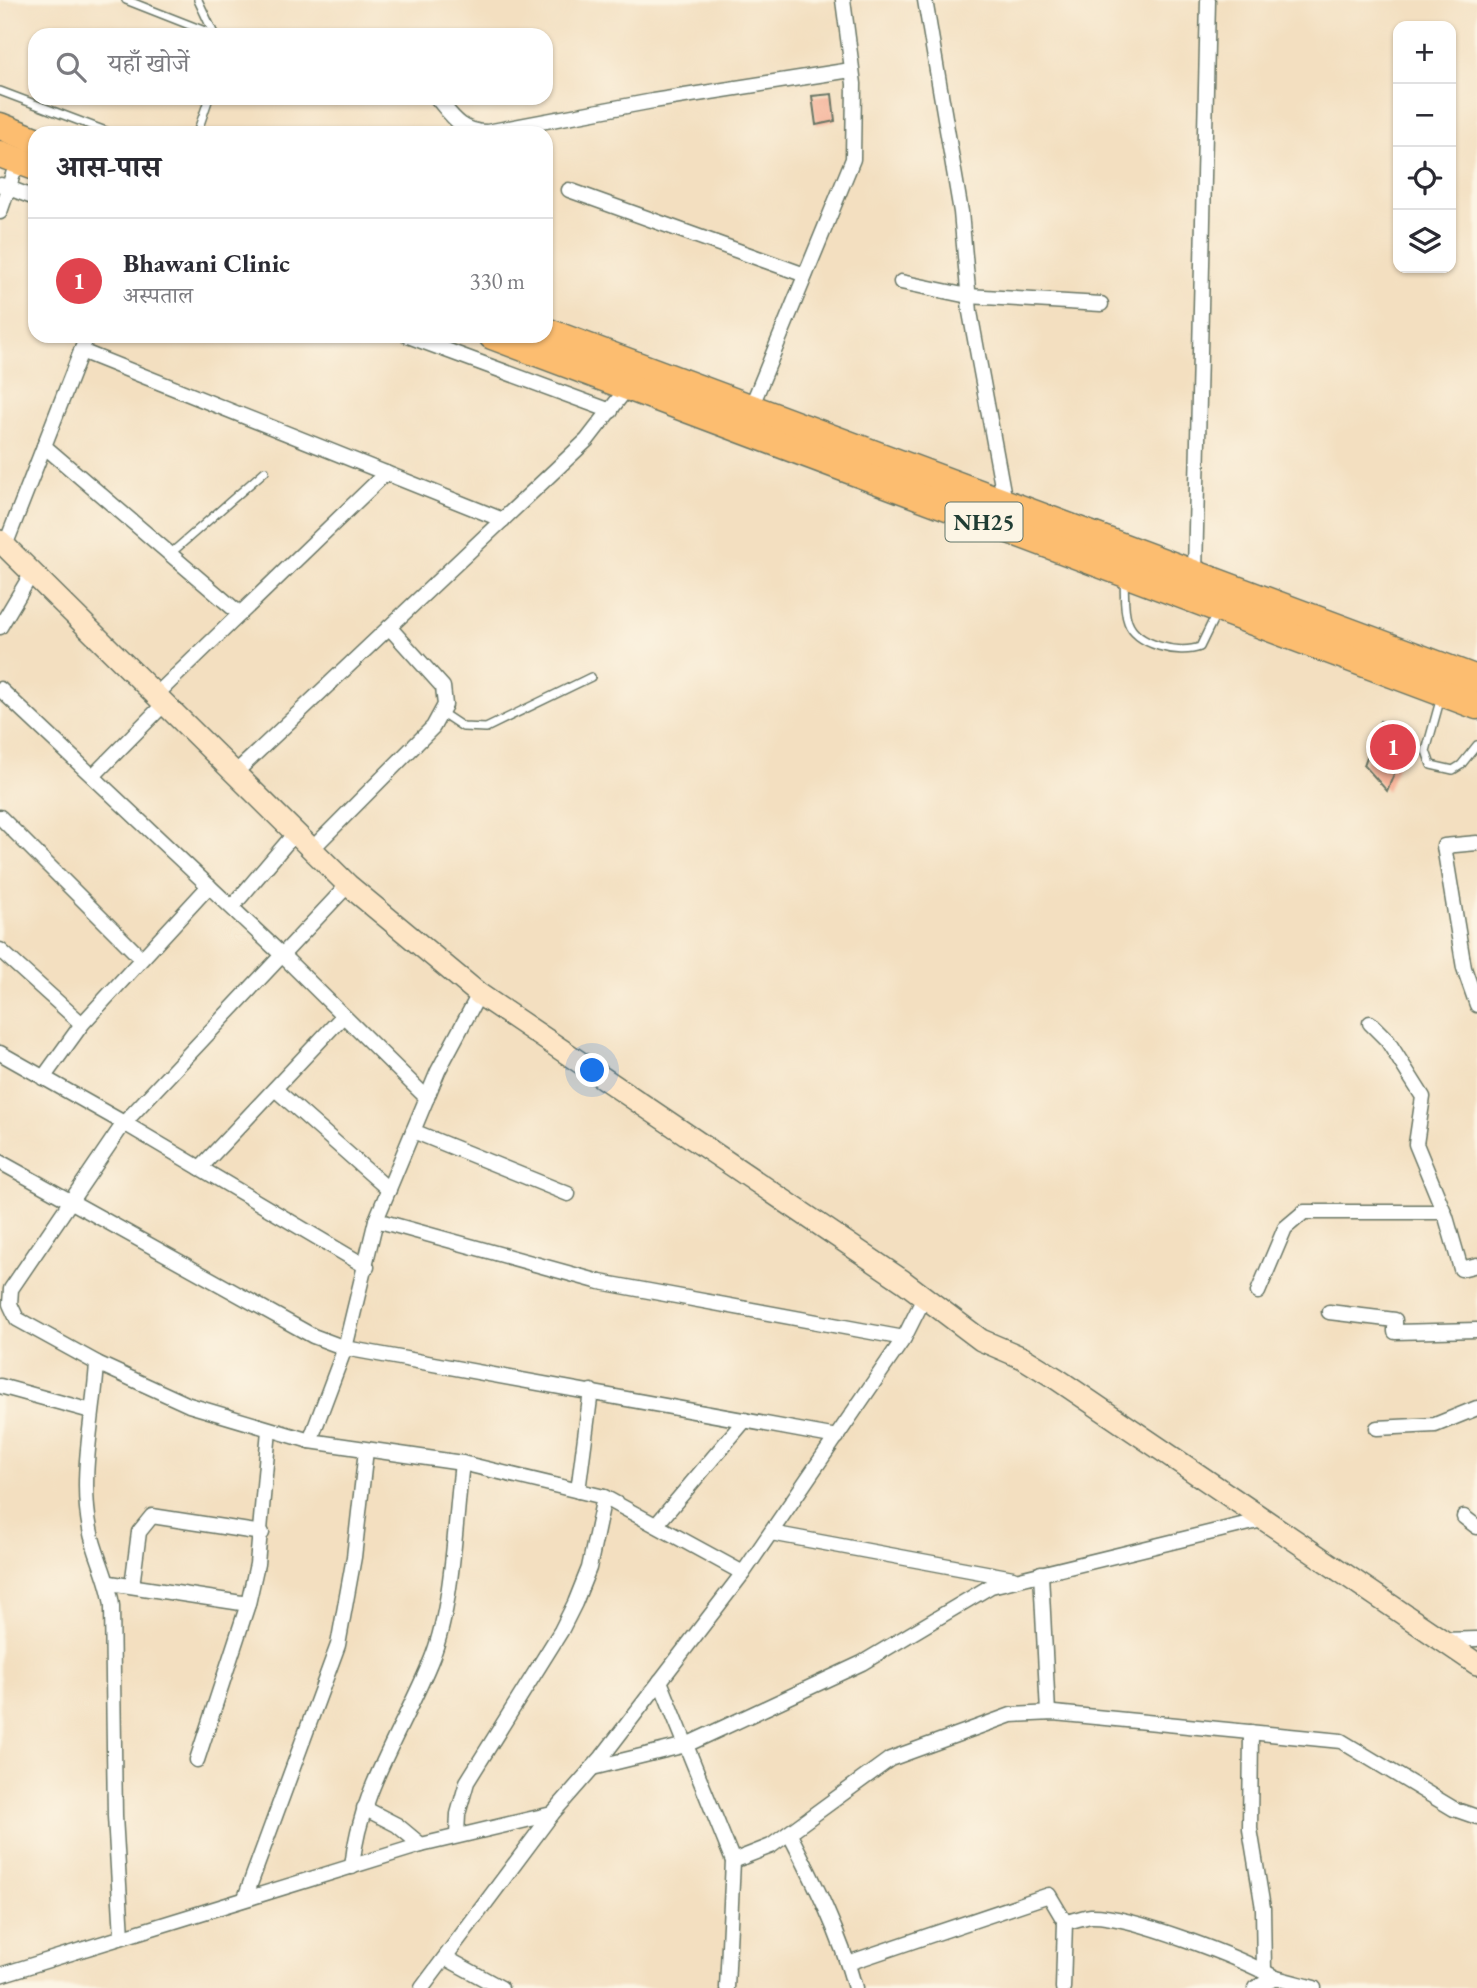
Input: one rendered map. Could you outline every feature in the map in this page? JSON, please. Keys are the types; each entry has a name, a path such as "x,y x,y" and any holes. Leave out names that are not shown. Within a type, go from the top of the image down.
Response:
{"highway":[{"path":"0,126 28,136"},
{"name":"NH25","path":"553,334 750,410 1005,502 1477,679"},
{"name":"NH25","path":"511,343 1477,706"}],"street":[{"path":"750,410 853,159 851,70 843,0"},
{"path":"925,0 961,212 968,296 1005,502"},
{"path":"1195,573 1208,0"},
{"path":"519,126 653,101 851,70"},
{"path":"443,105 460,126"},
{"path":"0,212 5,186 18,160"},
{"path":"5,186 28,195"},
{"path":"569,190 805,275"},
{"path":"901,282 968,296 1101,304"},
{"path":"84,343 2,544 348,885 479,994 982,1340 1023,1358 1057,1379 1477,1664"},
{"path":"427,343 611,411"},
{"path":"81,351 503,520"},
{"path":"235,774 587,440 628,387"},
{"path":"44,446 240,614"},
{"path":"93,776 240,614 386,473"},
{"path":"0,627 32,573"},
{"path":"312,849 433,727 445,705 443,687 389,627"},
{"path":"0,689 232,907 427,1098"},
{"path":"0,817 141,958"},
{"path":"232,907 295,832"},
{"path":"1477,843 1444,846 1464,968 1477,1005"},
{"path":"348,885 124,1123 70,1202 5,1285 17,1320 97,1363 189,1405 269,1430 310,1441 462,1463 604,1497 743,1573"},
{"path":"43,1078 82,1024 209,886"},
{"path":"0,950 82,1024"},
{"path":"310,1441 345,1348 367,1267 376,1220 427,1098 479,994"},
{"path":"200,1168 343,1016"},
{"path":"1370,1023 1387,1040 1423,1097 1416,1144 1444,1212 1461,1269 1477,1265"},
{"path":"0,1053 367,1267"},
{"path":"275,1088 389,1190"},
{"path":"413,1131 568,1194"},
{"path":"0,1162 313,1336 345,1348 837,1437"},
{"path":"1258,1292 1285,1228 1304,1212 1444,1212"},
{"path":"376,1220 600,1282 904,1338"},
{"path":"422,1988 552,1814 591,1769 743,1573 904,1338 924,1298"},
{"path":"1329,1312 1395,1320 1395,1332 1477,1329"},
{"path":"97,1363 91,1411 88,1511 90,1530 110,1583 115,1816 122,1936"},
{"path":"0,1387 91,1411"},
{"path":"578,1491 591,1391"},
{"path":"1377,1428 1435,1425 1477,1408"},
{"path":"657,1524 745,1420"},
{"path":"197,1760 248,1604 262,1533 269,1430"},
{"path":"245,1898 338,1645 354,1557 366,1450"},
{"path":"352,1867 364,1808 432,1657 444,1603 462,1463"},
{"path":"457,1835 458,1814 467,1782 561,1632 575,1603 589,1568 604,1497"},
{"path":"132,1586 139,1532 152,1516 262,1533"},
{"path":"1464,1517 1477,1527"},
{"path":"591,1769 686,1745 862,1663 991,1586 1262,1520"},
{"path":"771,1533 1017,1579"},
{"path":"1041,1573 1048,1713"},
{"path":"110,1583 248,1604"},
{"path":"1442,1640 1477,1639"},
{"path":"660,1681 733,1861 727,1988"},
{"path":"733,1861 771,1846 890,1759 1011,1715 1048,1713 1341,1741 1454,1809 1477,1817"},
{"path":"1251,1732 1250,1829 1263,1908 1270,1975"},
{"path":"364,1808 397,1825 421,1845"},
{"path":"0,1975 421,1845 552,1814"},
{"path":"789,1833 814,1880 848,1963 855,1988"},
{"path":"848,1963 1049,1895 1065,1923 1063,1988"},
{"path":"1065,1923 1092,1916 1132,1924 1243,1960 1270,1975 1314,1988"},
{"path":"446,1958 501,1988"},
{"path":"1255,1988 1270,1975"}],"lane":[{"path":"125,0 197,28"},
{"path":"198,0 212,28"},
{"path":"0,91 28,102"},
{"path":"37,105 92,126"},
{"path":"199,126 207,105"},
{"path":"170,554 265,471"},
{"path":"1124,572 1127,620 1132,631 1155,644 1177,649 1199,647 1219,607"},
{"path":"442,713 463,727 486,729 591,677"},
{"path":"1442,692 1427,759 1432,765 1453,770 1461,765 1477,745"}],"building":[{"path":"832,94 835,121 816,125 812,96"},
{"path":"1380,721 1411,733 1387,791 1364,765"}],"place":[{"name":"Bhawani Clinic","path":"1393,747"}]}
